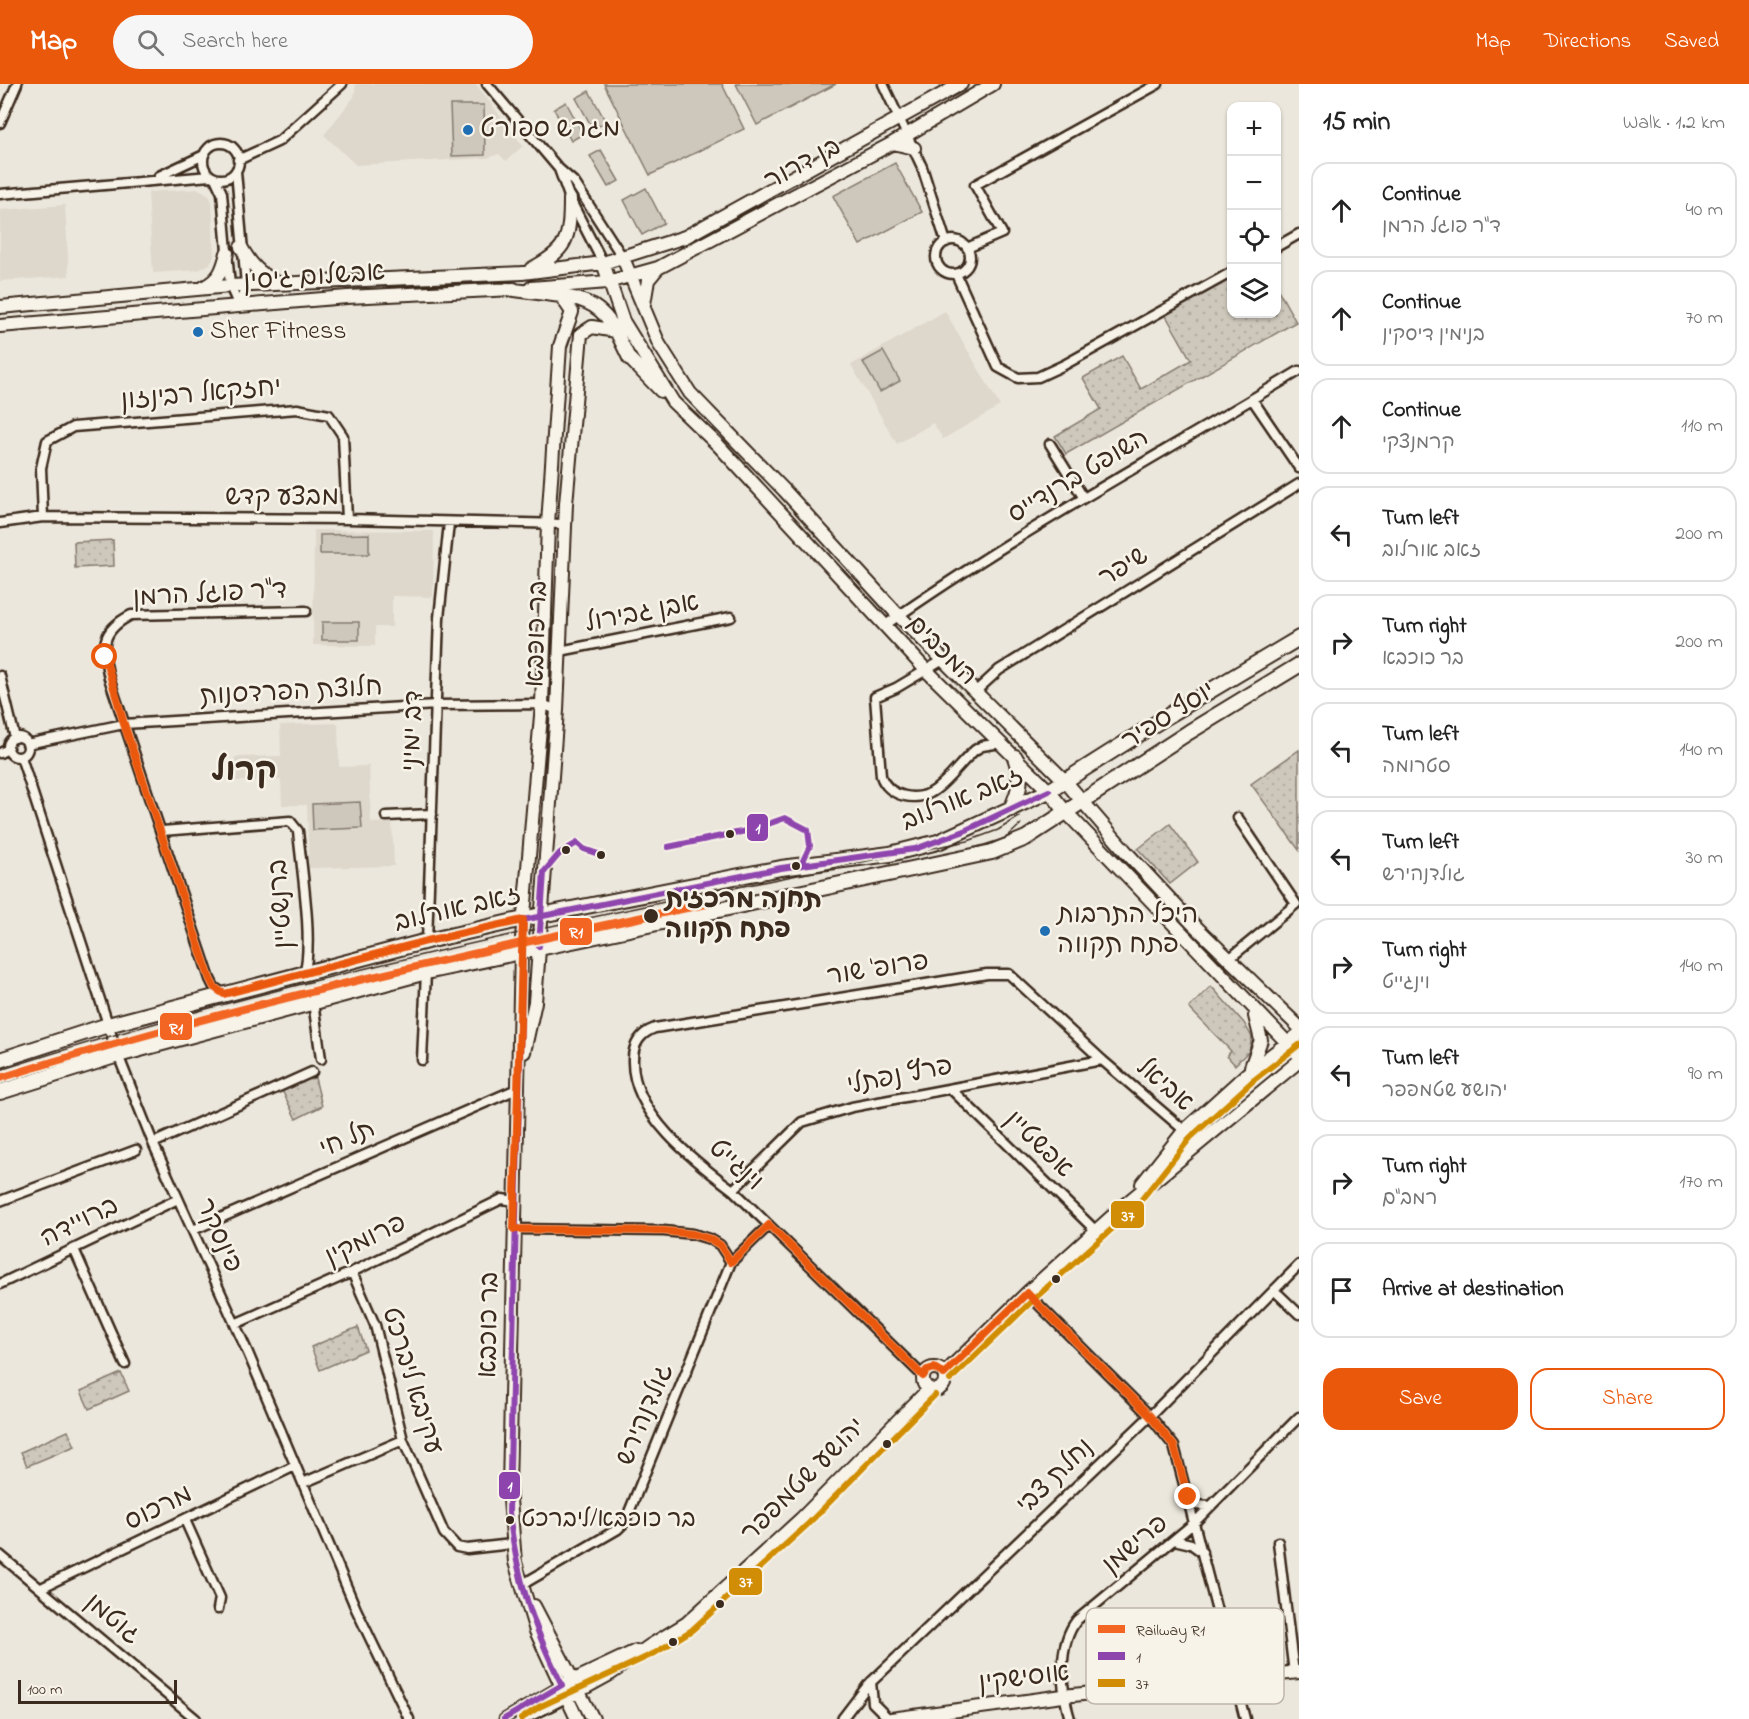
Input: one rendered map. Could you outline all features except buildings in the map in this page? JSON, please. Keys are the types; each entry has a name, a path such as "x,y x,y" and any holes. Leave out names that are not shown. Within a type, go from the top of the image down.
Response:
{"main road":[{"name":"יוסף ספיר","path":"1065,781 1166,717 1299,638"},
{"name":"יוסף ספיר","path":"1065,811 1299,665"},
{"path":"1011,809 1021,785 1021,775 1015,757"},
{"name":"זאב אורלוב","path":"0,1060 108,1025 427,941 541,915 781,868 915,849 938,842 1011,809 1065,781"},
{"name":"זאב אורלוב","path":"0,1092 118,1055 426,972 539,946 992,852 1026,838 1065,811"}],"street":[{"path":"0,123 17,84"},
{"path":"238,160 279,141 342,84"},
{"path":"487,84 559,169 574,182 623,258"},
{"path":"883,84 914,148 946,242"},
{"name":"בן דרור","path":"623,258 685,237 962,84"},
{"name":"בן דרור","path":"630,276 658,268 892,143 993,84"},
{"path":"967,248 1002,233 975,185 1158,84"},
{"path":"892,143 914,148"},
{"path":"153,179 204,155 212,146 223,144 233,149 238,160 236,171 246,285 239,306"},
{"path":"204,155 203,166 222,193 230,286 239,306"},
{"path":"559,169 570,199 603,263"},
{"path":"0,194 108,186 153,179 227,178 236,171"},
{"path":"522,273 555,256 567,240 570,199"},
{"path":"1281,244 1299,234"},
{"path":"946,242 960,242 967,248 969,264 956,274 941,270 936,261 937,250 946,242"},
{"path":"241,247 250,264 259,273 279,283"},
{"path":"201,288 214,282 223,271 227,253"},
{"name":"אבשלום גיסין","path":"0,307 230,286 522,273 603,263 623,258"},
{"name":"המכבים","path":"623,258 670,365 690,393 784,490 899,616 1065,781 1156,884 1299,1027"},
{"name":"המכבים","path":"603,263 623,321 673,402 719,446 926,670 1049,791 1065,811 1252,1009 1299,1055"},
{"path":"650,322 643,303 648,280 658,268"},
{"path":"956,274 998,367 1018,378 1038,377 1064,365 1227,275"},
{"name":"אבשלום גיסין","path":"0,326 239,306 608,282 630,276"},
{"path":"507,289 561,296 592,304 607,316 629,358 673,402"},
{"name":"בר כוכבא","path":"561,296 572,312 560,346 548,524 542,704 521,950 509,1512 514,1562 523,1584 536,1631 573,1695"},
{"name":"בר כוכבא","path":"519,1064 536,1002 557,710 564,524 578,344 581,334 592,327 616,331"},
{"name":"השופט ברנדייס","path":"884,626 942,585 1083,497 1299,370"},
{"path":"1252,399 1299,468"},
{"name":"יחזקאל רבינזון","path":"43,517 41,468 47,441 73,427 297,409 330,415 343,436 347,519"},
{"path":"1050,444 1083,497"},
{"name":"שיפר","path":"975,692 999,670 1299,484"},
{"name":"מבצע קדש","path":"0,523 43,517 347,519 564,524"},
{"name":"דב ימיני","path":"427,941 440,618 449,523"},
{"name":"ד\"ר פוגל הרמן","path":"224,994 214,987 210,979 162,831 124,724 105,657 104,643 109,631 117,622 131,615 306,612"},
{"name":"אבן גבירול","path":"560,651 731,617"},
{"path":"943,660 875,697 884,787 894,794 906,796 934,791 975,750 982,746 1001,743"},
{"path":"0,676 15,738"},
{"name":"חלוצת הפרדסנות","path":"27,744 124,724 436,705 542,704 557,710"},
{"path":"15,738 24,739 27,744 26,753 21,757 4,751 15,738"},
{"name":"פינסקר","path":"21,757 118,1055 153,1143 235,1324 371,1645 409,1719"},
{"path":"386,816 432,814"},
{"path":"1229,959 1296,904 1238,818"},
{"name":"ברנשטיין","path":"162,831 290,822 298,831 307,942 307,962 303,975"},
{"path":"422,1060 426,972"},
{"name":"פרופ' שור","path":"636,1044 641,1036 655,1028 997,972 1009,974 1102,1060"},
{"path":"313,1002 321,1059"},
{"path":"1248,1073 1258,1055 1261,1040 1252,1009"},
{"path":"1127,1203 1184,1131 1248,1073 1299,1034"},
{"name":"וינגייט","path":"636,1044 633,1052 633,1077 647,1110 704,1167 733,1190 923,1376"},
{"name":"פרץ נפתלי","path":"733,1190 802,1122 852,1107 1102,1060"},
{"name":"אביאל","path":"1102,1060 1199,1143"},
{"path":"944,1374 1027,1293 1127,1203 1299,1061"},
{"path":"153,1143 312,1072"},
{"name":"תל חי","path":"193,1230 519,1088"},
{"name":"אפשטיין","path":"951,1089 1096,1231"},
{"path":"0,1201 136,1150"},
{"name":"ברויידה","path":"0,1284 178,1199"},
{"name":"פרומקין","path":"235,1324 352,1272 502,1199 515,1201"},
{"name":"גולדנהירש","path":"523,1584 618,1529 625,1522 731,1262 769,1225"},
{"path":"514,1229 664,1231 693,1234 720,1245 731,1262"},
{"path":"74,1249 124,1364"},
{"name":"נחלת צבי","path":"842,1719 871,1682 1150,1416 1299,1265"},
{"name":"עקיבא ליברכט","path":"352,1272 375,1325 403,1440 444,1533 457,1547 467,1549 512,1544"},
{"path":"1274,1290 1299,1314"},
{"path":"1027,1293 1150,1416 1174,1446 1216,1608"},
{"path":"934,1368 944,1374 945,1381 941,1387 929,1389 924,1383 923,1376 927,1370 934,1368"},
{"name":"יהושע שטמפפר","path":"525,1719 593,1684 687,1623 801,1519 929,1389"},
{"name":"פרישמן","path":"1092,1608 1194,1524 1299,1417"},
{"path":"303,1483 403,1440"},
{"name":"מרכוס","path":"41,1588 295,1466"},
{"path":"1188,1497 1194,1505 1210,1506"},
{"path":"185,1520 220,1598 218,1609"},
{"path":"1174,1540 1191,1544 1202,1552"},
{"path":"1278,1542 1296,1673"},
{"name":"גוטמן","path":"0,1555 196,1719"},
{"name":"פרישמן","path":"1063,1696 1068,1632 1086,1613"},
{"name":"יהושע שטמפפר","path":"504,1719 567,1683 651,1645"},
{"path":"871,1682 873,1703 890,1719"},
{"path":"593,1684 586,1696 587,1707 593,1719"},
{"name":"אוסישקין","path":"890,1719 935,1716 1086,1694"},
{"path":"573,1695 587,1707"},
{"path":"573,1695 577,1719"},
{"path":"1063,1696 1070,1719"},
{"path":"1241,1704 1245,1719"}],"shaded area":[{"path":"356,84 476,84 523,146 506,161 499,154 487,158 356,165 324,135 354,97"},
{"path":"604,84 722,84 744,129 650,175"},
{"path":"736,84 836,84 757,125"},
{"path":"589,91 606,122 593,129 576,98"},
{"path":"566,102 583,134 571,141 554,109"},
{"name":"מגרש ספורט","path":"450,105 484,105 485,155 452,156"},
{"path":"601,150 619,181 608,187 590,156"},
{"path":"895,163 922,212 860,245 833,196"},
{"path":"646,188 664,223 642,235 624,200"},
{"path":"199,189 209,195 212,202 214,256 210,264 198,270 153,273 148,192"},
{"path":"65,205 69,276 0,281 0,210"},
{"path":"1227,278 1227,318 1281,318 1281,295 1296,322 1066,454 1055,436 1101,409 1083,378 1122,356 1141,389 1191,360 1165,314"},
{"path":"945,311 1000,406 943,439 933,423 897,444 851,365"},
{"path":"883,351 900,381 880,392 863,362"},
{"path":"314,530 434,531 433,597 392,596 392,627 375,627 375,646 313,645"},
{"path":"369,534 369,554 320,554 320,535"},
{"path":"113,540 114,566 75,568 74,542"},
{"path":"322,622 359,622 359,640 322,640"},
{"path":"338,723 339,767 369,766 371,823 392,822 394,866 309,868 307,805 282,805 281,780 235,781 235,757 281,756 280,725"},
{"path":"1299,750 1299,850 1251,784"},
{"path":"360,802 362,828 313,830 312,804"},
{"path":"1170,824 1198,862 1170,884 1138,849"},
{"path":"1211,986 1244,1023 1252,1037 1249,1051 1235,1065 1227,1056 1231,1051 1189,1008"},
{"path":"308,1073 315,1078 322,1106 296,1119 280,1086"},
{"path":"358,1327 366,1350 320,1370 311,1347"},
{"path":"121,1373 129,1391 89,1409 81,1391"},
{"path":"68,1431 75,1446 27,1466 21,1452"}],"tram line":[{"path":"0,1070 239,1000 359,970 602,915 968,841 998,830 1019,817"},
{"path":"975,848 1006,838 1021,824"}],"rail line":[{"name":"R1","path":"0,1078 176,1027 353,981 711,903"}],"transit line":[{"name":"1","path":"504,1719 562,1685 542,1642 527,1601 516,1559 509,1512 523,920 781,868 915,849 962,832 1049,791"},
{"name":"1","path":"668,847 751,830 785,818 808,830 810,846 801,865"},
{"name":"1","path":"539,946 544,872 560,853 577,843 584,849 601,855"},
{"name":"37","path":"950,1380 1033,1300 1134,1209 1191,1137 1254,1080 1299,1045"},
{"name":"37","path":"521,1719 539,1707 655,1653 692,1630 807,1525 935,1395"}],"place":[{"name":"מגרש ספורט","path":"468,130"},
{"name":"Sher Fitness","path":"198,332"},
{"name":"תחנה מרכזית פתח תקווה","path":"651,916"},
{"name":"היכל התרבות פתח תקווה","path":"1045,931"},
{"name":"בר כוכבא/ליברכט","path":"510,1520"}],"district":[{"name":"קרול","path":"244,772"}],"route":[{"path":"105,657 109,678 210,979 219,992 224,994 427,941 523,920 514,1229 664,1231 693,1234 720,1245 731,1262 769,1225 923,1376 930,1368 938,1368 944,1374 1027,1293 1150,1416 1174,1446 1188,1497"}]}
